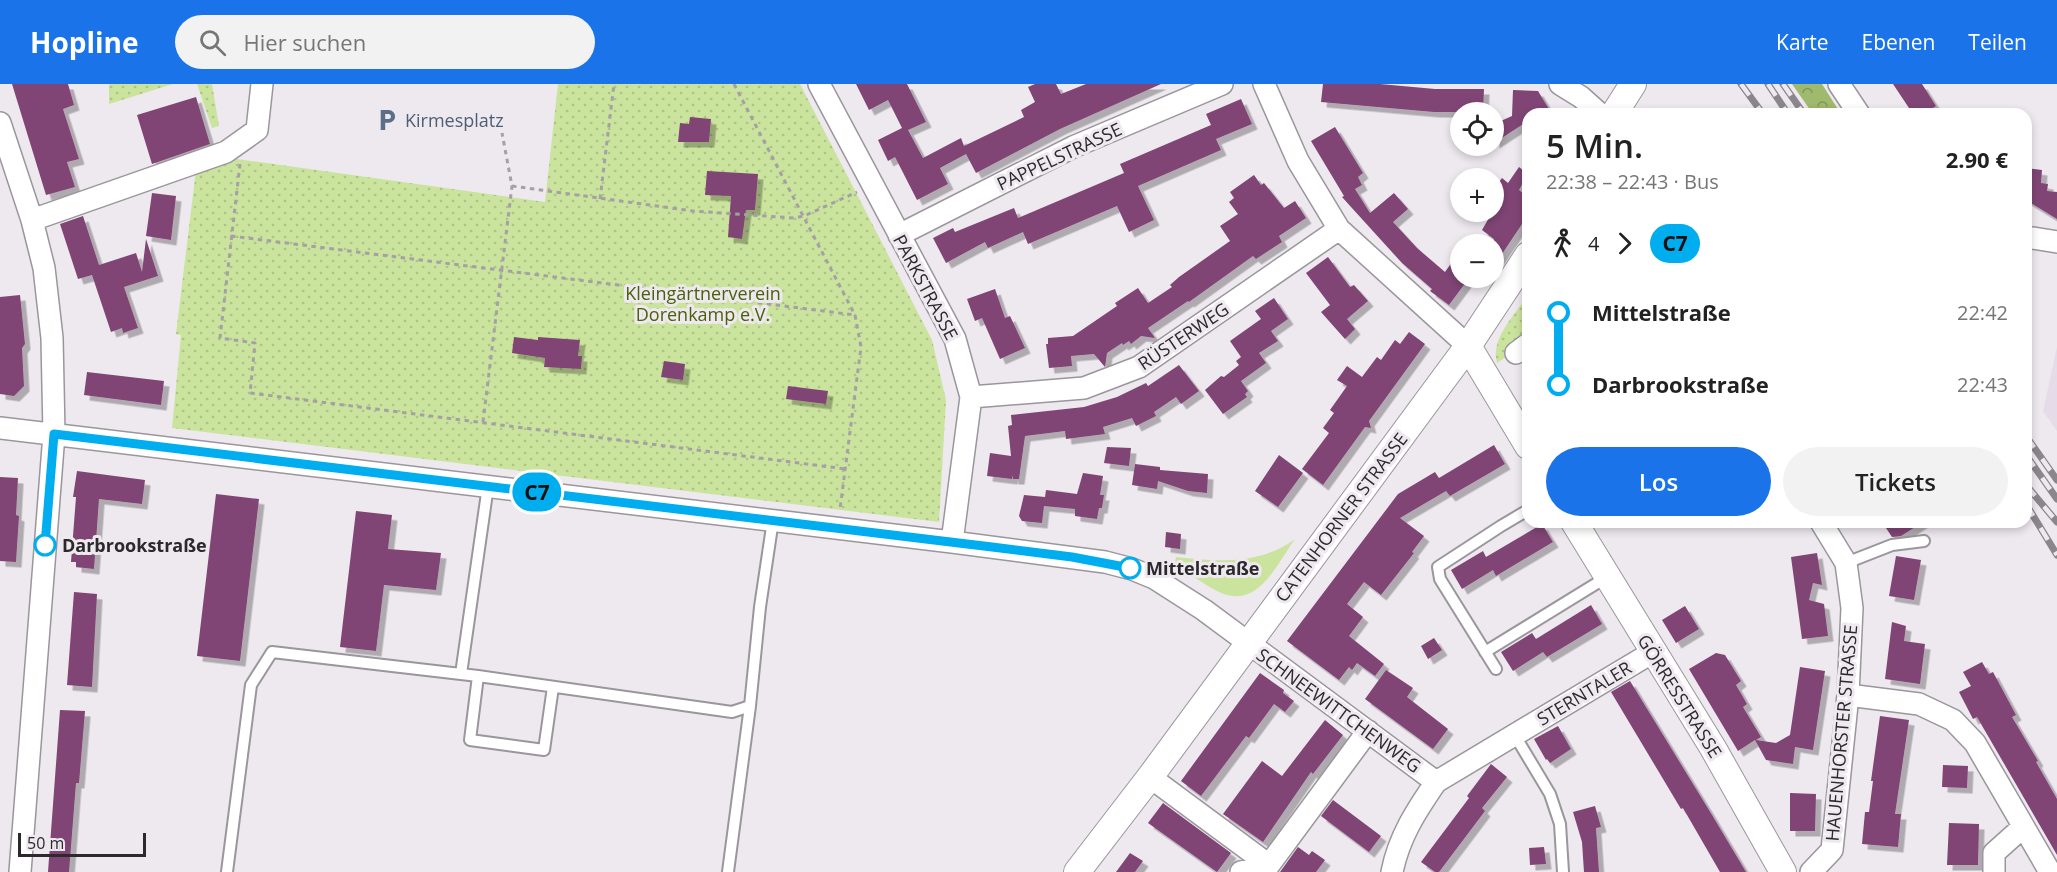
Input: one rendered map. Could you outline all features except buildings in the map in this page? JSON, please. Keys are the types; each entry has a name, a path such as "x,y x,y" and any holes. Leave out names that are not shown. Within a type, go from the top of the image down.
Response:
{"street":[{"path":"32,220 226,152 258,130 262,84"},
{"name":"PARKSTRASSE","path":"819,84 955,339 971,397 952,542"},
{"name":"PAPPELSTRASSE","path":"898,235 1073,147 1222,84"},
{"path":"1263,84 1298,161 1339,229 1468,346 1522,436"},
{"path":"1560,84 1581,97 1593,108"},
{"path":"1618,108 1633,84"},
{"path":"1839,84 1855,108"},
{"path":"0,123 32,220 44,268 52,338 54,434 20,872"},
{"name":"RÜSTERWEG","path":"971,397 1084,388 1139,368 1339,229"},
{"path":"2032,238 2057,242"},
{"name":"CATENHORNER STRASSE","path":"1086,869 1248,642 1468,346 1522,264"},
{"path":"0,428 1072,557 1131,568 1154,578 1248,642"},
{"name":"GÖRRESSTRASSE","path":"1578,528 1713,748 1783,872"},
{"name":"HAUENHORSTER STRASSE","path":"1811,872 1832,850 1848,695 1852,608 1846,563 1825,528"},
{"name":"SCHNEEWITTCHENWEG","path":"1248,642 1437,782 1412,816 1395,858 1392,872"},
{"name":"STERNTALER","path":"1437,782 1653,652"},
{"path":"1848,695 1919,704 1953,720 1975,744 2050,872"},
{"path":"1241,872 1269,865 1368,731"},
{"path":"1150,777 1269,865"},
{"path":"1994,872 1994,853 2023,827"}],"lane":[{"path":"461,674 488,486"},
{"path":"1496,669 1440,579 1438,567 1522,514"},
{"path":"728,872 772,520"},
{"path":"1846,563 1892,545 1924,541"},
{"path":"1485,652 1607,577"},
{"path":"227,872 251,685 272,652 478,676 732,712 750,706"},
{"path":"478,676 470,740 544,750 553,687"},
{"path":"1514,734 1550,794 1560,824 1563,872"}],"path":[{"path":"600,199 614,84"},
{"path":"734,84 855,315 861,347 839,528"},
{"path":"483,422 512,186 502,133"},
{"path":"231,148 241,156 220,338 255,343 250,393 846,469"},
{"path":"512,186 693,211 794,218 804,216 872,185"},
{"path":"231,236 855,315"}],"shaded area":[{"path":"2057,347 2057,431 2043,411"}],"green space":[{"path":"109,84 173,84 109,104"},
{"path":"197,84 212,84 219,126 212,128"},
{"name":"Kleingärtnerverein Dorenkamp e.V.","path":"558,84 800,84 932,340 946,400 939,522 172,428 181,335 176,334 196,170 237,159 545,202"},
{"path":"1792,84 1822,84 1837,108 1809,108"},
{"path":"1522,303 1522,336 1505,348 1509,355 1497,363 1497,345"},
{"path":"1295,539 1263,584 1242,596 1229,596 1174,567 1176,557 1238,560 1267,553"}],"railway":[{"path":"1741,84 1759,108"},
{"path":"1768,84 1784,108"},
{"path":"1783,84 1800,108"},
{"path":"2032,445 2057,480"},
{"path":"2032,464 2057,499"},
{"path":"2032,492 2057,522"},
{"path":"2032,514 2057,555"}],"bus line":[{"name":"C7","path":"45,545 54,434 992,547 1105,562 1130,568"}],"place":[{"name":"Kirmesplatz","path":"387,120"},
{"name":"Darbrookstraße","path":"45,545"},
{"name":"Mittelstraße","path":"1130,568"}]}
